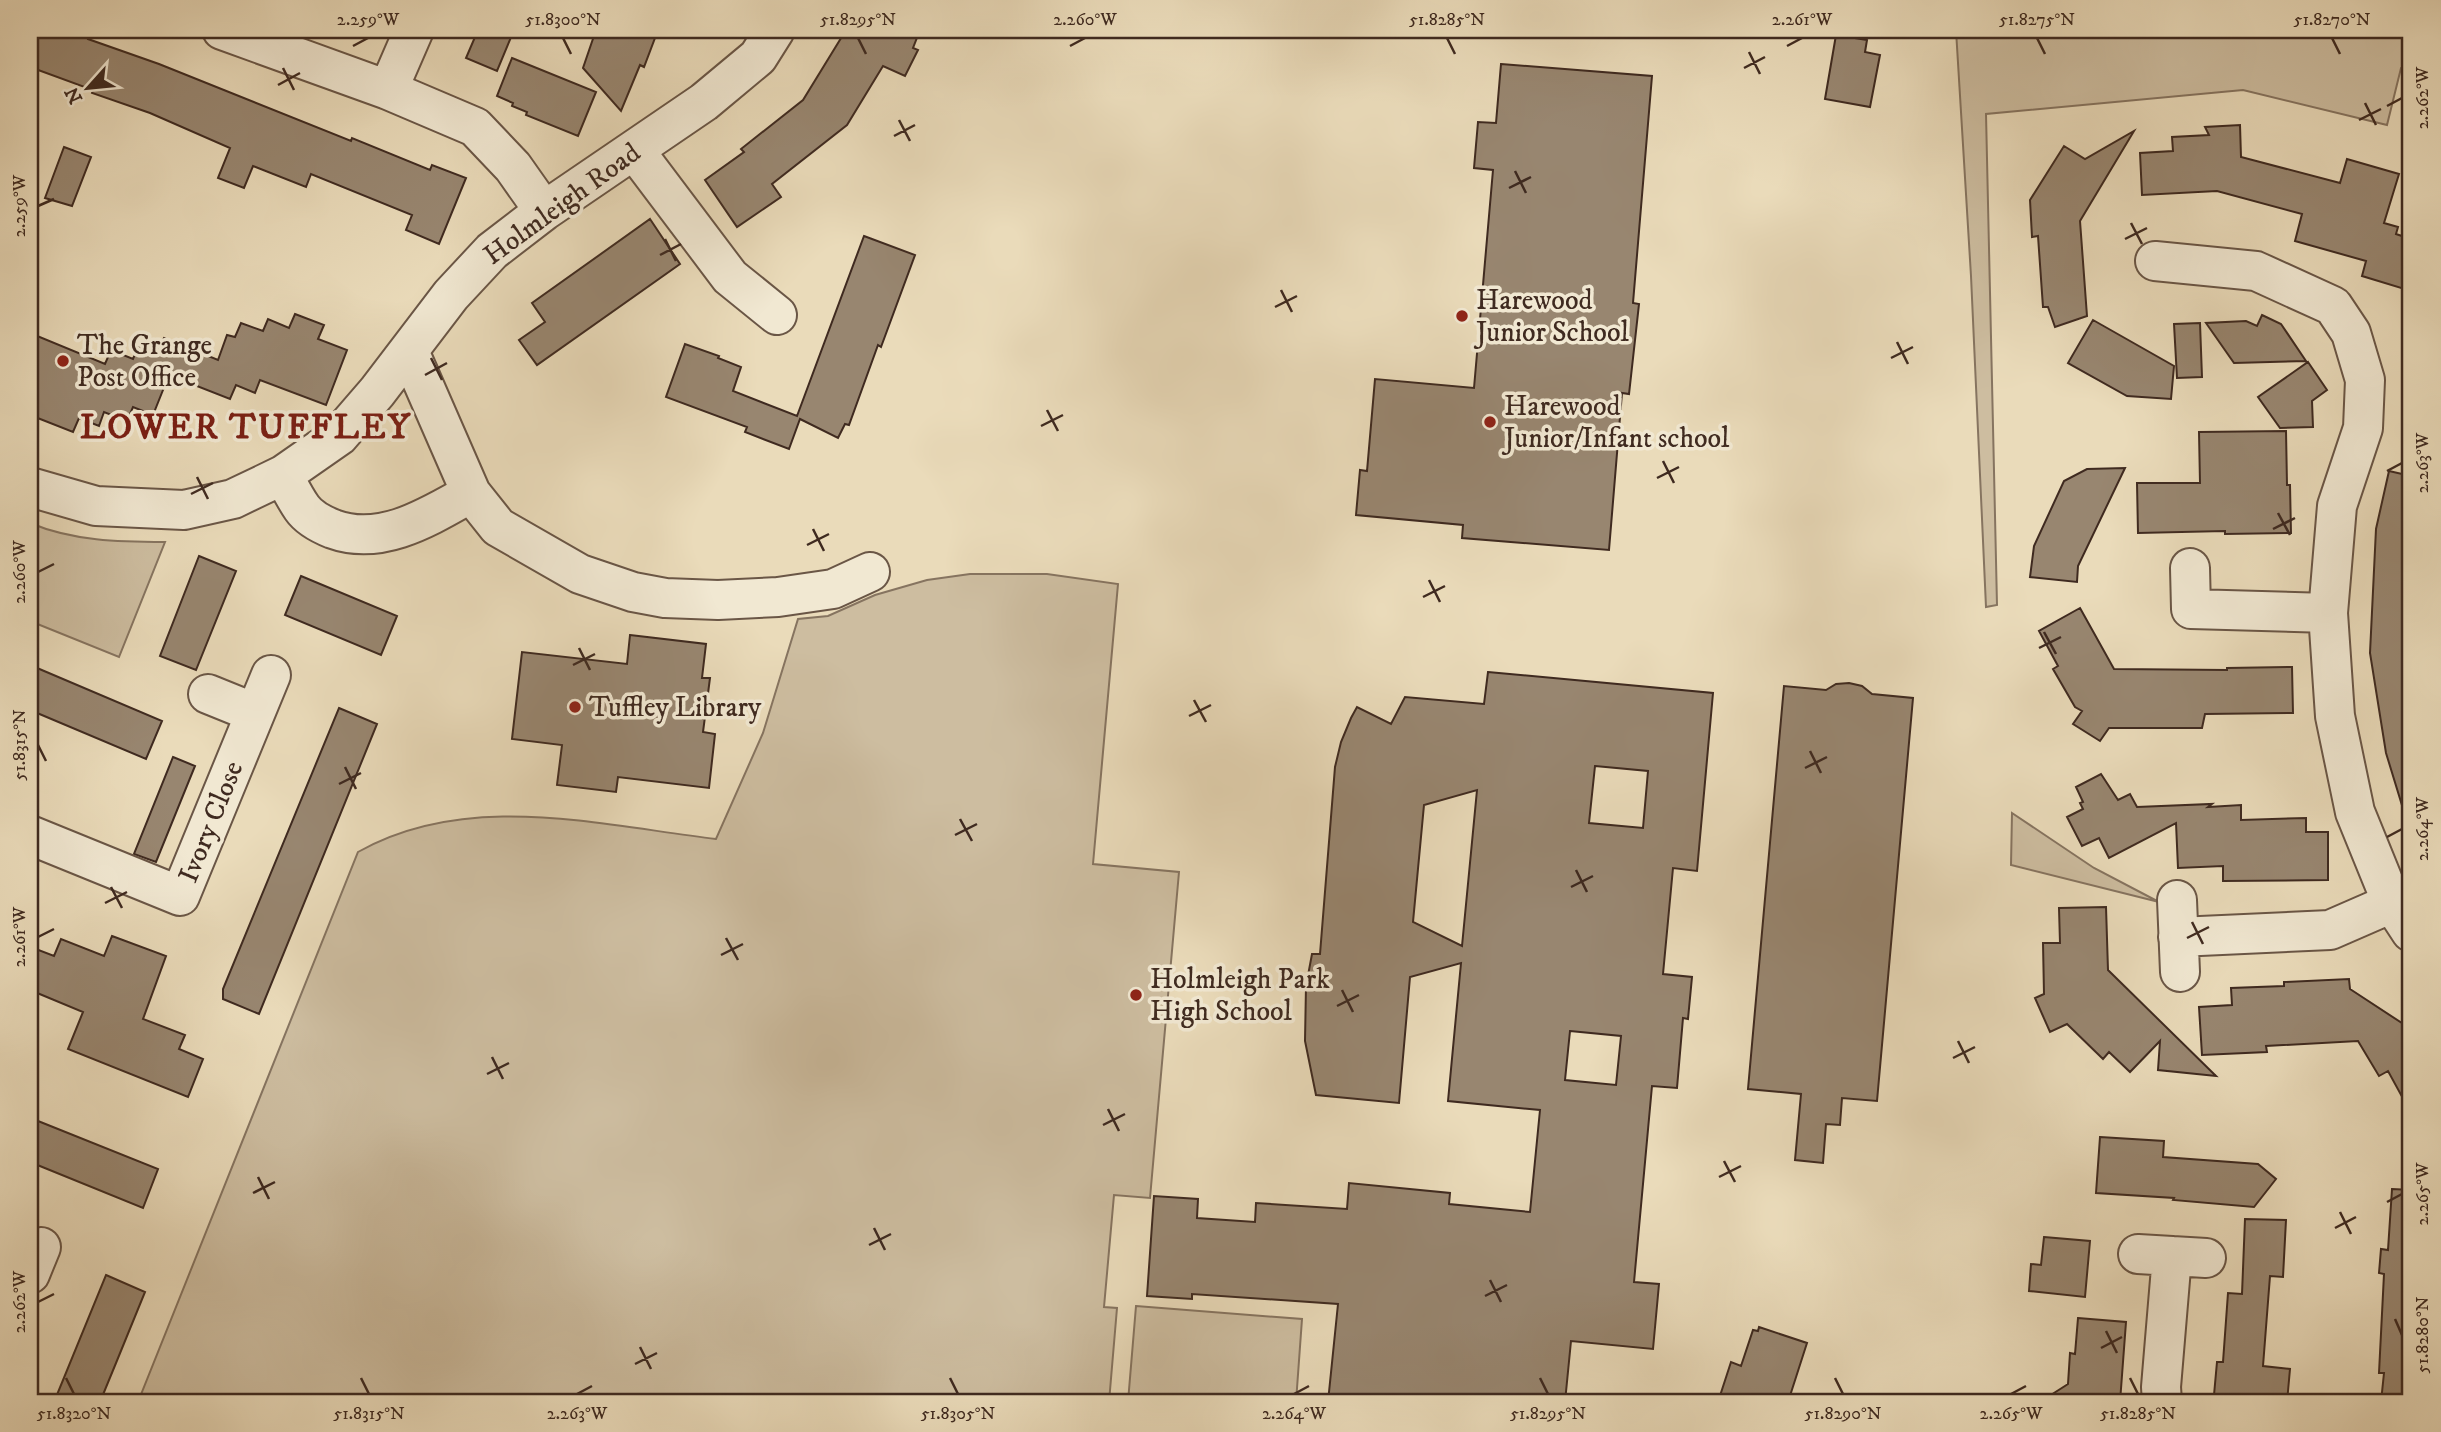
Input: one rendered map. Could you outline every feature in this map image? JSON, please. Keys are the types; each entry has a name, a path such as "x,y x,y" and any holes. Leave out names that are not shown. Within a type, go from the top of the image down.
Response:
{"street":[{"path":"222,30 388,90 475,127 513,167 544,211"},
{"path":"388,90 414,30"},
{"name":"Holmleigh Road","path":"30,487 96,506 184,510 233,499 283,475 339,436 451,295 492,251 544,211 704,102 758,57 775,30"},
{"path":"635,151 730,277 777,315"},
{"path":"2155,261 2256,271 2333,306 2351,334 2365,380 2362,428 2337,506 2328,612 2335,716 2355,812 2402,918 2330,930 2178,936"},
{"path":"409,351 471,493 498,527 580,574 633,592 665,598 718,600 778,597 833,589 870,572"},
{"path":"283,475 303,510 324,526 345,534 376,535 401,528 428,517 471,493"},
{"path":"2190,568 2191,609 2328,612"},
{"name":"Ivory Close","path":"30,835 180,896 271,674"},
{"path":"208,694 255,713"},
{"path":"2162,1402 2172,1256"}],"shaded area":[{"path":"1956,30 2411,30 2411,66 2401,68 2387,125 2243,90 1986,114 1997,605 1986,607 1971,276"},
{"path":"30,523 79,537 165,542 119,657 30,621"},
{"path":"970,574 1047,574 1118,584 1093,864 1179,872 1150,1198 1114,1195 1104,1307 1117,1308 1109,1402 138,1402 358,852 400,833 444,822 488,817 580,821 716,839 763,733 798,619 828,616 875,595 927,580"},
{"path":"2012,813 2094,868 2159,902 2011,865"},
{"path":"1136,1306 1302,1319 1296,1402 1128,1402"}],"building":[{"path":"30,30 73,30 89,35 88,39 159,64 351,141 352,138 430,170 432,165 466,178 439,244 406,230 412,215 311,174 306,187 253,166 244,188 218,178 230,148 150,113 30,67"},
{"path":"478,30 514,30 497,71 466,58"},
{"path":"596,30 658,30 644,67 640,65 621,111 583,68"},
{"path":"846,30 920,30 913,48 918,50 905,76 883,66 847,125 772,184 781,197 737,227 705,180 744,152 741,149 803,100"},
{"path":"1836,35 1867,40 1865,52 1880,55 1870,107 1825,99"},
{"path":"512,58 596,92 578,136 526,115 527,112 497,96"},
{"path":"1501,64 1652,76 1633,303 1639,304 1629,394 1622,393 1609,550 1462,538 1463,525 1356,515 1360,470 1367,471 1375,379 1474,388 1493,170 1474,168 1478,122 1496,123"},
{"path":"2240,125 2241,157 2340,183 2347,159 2399,174 2384,223 2398,227 2396,234 2411,239 2411,291 2362,276 2366,261 2295,241 2302,214 2217,191 2142,195 2140,153 2173,151 2172,137 2209,135 2205,127"},
{"path":"2134,131 2080,221 2087,316 2055,327 2048,307 2043,307 2038,236 2032,237 2030,200 2064,146 2085,159"},
{"path":"64,147 91,157 72,206 45,198"},
{"path":"650,219 680,264 537,365 519,340 545,322 532,303"},
{"path":"864,236 915,255 849,425 845,424 838,438 800,419 789,449 745,432 747,427 666,397 685,344 741,367 733,391 797,416"},
{"path":"295,314 324,325 318,339 347,350 326,405 260,380 255,393 236,385 230,399 169,375 153,415 133,407 127,421 104,412 99,426 79,418 73,432 30,415 30,333 105,364 111,350 133,359 139,345 158,352 164,338 218,360 227,335 235,337 241,323 263,331 268,319 289,328"},
{"path":"2262,315 2281,324 2306,361 2234,363 2206,323 2246,321 2257,326"},
{"path":"2093,320 2174,366 2171,399 2127,396 2068,363"},
{"path":"2200,323 2202,377 2177,378 2174,324"},
{"path":"2308,362 2327,390 2312,401 2313,427 2280,428 2258,397"},
{"path":"2286,431 2291,533 2138,533 2137,483 2200,483 2199,432"},
{"path":"2125,468 2078,566 2077,582 2030,577 2034,546 2064,481 2087,469"},
{"path":"2389,471 2411,476 2411,814 2405,815 2386,753 2370,653 2376,529"},
{"path":"199,556 236,571 196,670 160,656"},
{"path":"301,576 397,616 381,655 285,615"},
{"path":"2080,608 2114,669 2227,670 2292,667 2293,713 2205,714 2202,728 2109,728 2100,741 2073,724 2082,711 2075,707 2053,669 2058,666 2039,631"},
{"path":"630,635 706,644 702,678 710,678 703,732 715,734 709,788 618,777 616,792 557,785 562,745 512,739 522,652 627,664"},
{"path":"30,665 162,721 146,759 30,710"},
{"path":"1488,672 1713,693 1697,871 1673,868 1663,974 1692,977 1688,1019 1683,1018 1677,1088 1652,1086 1634,1282 1659,1284 1653,1349 1571,1341 1565,1402 1328,1402 1338,1304 1192,1294 1192,1299 1147,1296 1154,1196 1198,1199 1197,1218 1255,1222 1256,1203 1347,1209 1349,1183 1450,1193 1449,1204 1530,1212 1540,1110 1448,1101 1461,963 1410,977 1399,1103 1316,1095 1305,1041 1306,986 1312,954 1320,954 1335,767 1351,718 1357,707 1391,724 1405,697 1484,704","holes":["1595,766 1648,771 1643,828 1589,823","1477,790 1462,946 1413,922 1424,805","1570,1031 1621,1036 1616,1085 1565,1080"]},
{"path":"1836,684 1862,686 1872,694 1913,698 1877,1101 1842,1098 1840,1125 1826,1124 1823,1163 1795,1160 1801,1094 1748,1089 1784,686 1826,690"},
{"path":"339,708 377,724 259,1014 223,999 223,989"},
{"path":"173,757 195,766 156,862 134,854"},
{"path":"2101,774 2118,800 2130,794 2137,807 2241,805 2241,820 2306,818 2306,832 2328,832 2328,880 2223,881 2223,866 2178,868 2176,823 2109,858 2099,838 2082,846 2067,817 2083,809 2080,803 2083,802 2076,787"},
{"path":"2106,907 2108,970 2216,1076 2158,1070 2160,1041 2130,1072 2109,1052 2103,1059 2067,1024 2050,1032 2035,998 2044,994 2043,943 2060,943 2059,908"},
{"path":"112,936 166,956 143,1019 185,1035 179,1049 203,1059 188,1097 68,1049 83,1012 30,990 30,965 36,949 54,956 61,939 104,956"},
{"path":"2349,979 2350,989 2411,1029 2411,1113 2388,1071 2379,1076 2358,1041 2266,1046 2267,1052 2202,1055 2199,1007 2232,1005 2231,988"},
{"path":"38,1121 158,1169 143,1208 30,1162 30,1143"},
{"path":"2100,1137 2164,1141 2163,1157 2258,1164 2276,1179 2254,1207 2096,1193"},
{"path":"2392,1189 2411,1190 2411,1402 2381,1402 2384,1373 2379,1373 2384,1274 2379,1273 2381,1249 2388,1250"},
{"path":"2245,1219 2286,1220 2283,1277 2270,1276 2263,1366 2290,1369 2287,1402 2214,1395 2217,1362 2223,1362 2228,1293 2242,1294"},
{"path":"2044,1237 2090,1241 2085,1297 2029,1291 2031,1264 2041,1265"},
{"path":"106,1275 145,1292 116,1363 100,1402 54,1402"},
{"path":"2078,1318 2126,1322 2120,1402 2040,1402 2068,1384 2070,1353 2075,1354"},
{"path":"1759,1327 1807,1343 1788,1402 1718,1402 1731,1362 1741,1366 1753,1330 1758,1331"}],"place":[{"name":"Harewood Junior School","path":"1462,316"},
{"name":"The Grange Post Office","path":"63,361"},
{"name":"Harewood Junior/Infant school","path":"1490,422"},
{"name":"Tuffley Library","path":"575,707"},
{"name":"Holmleigh Park High School","path":"1136,995"}],"district":[{"name":"LOWER TUFFLEY","path":"246,428"}]}
